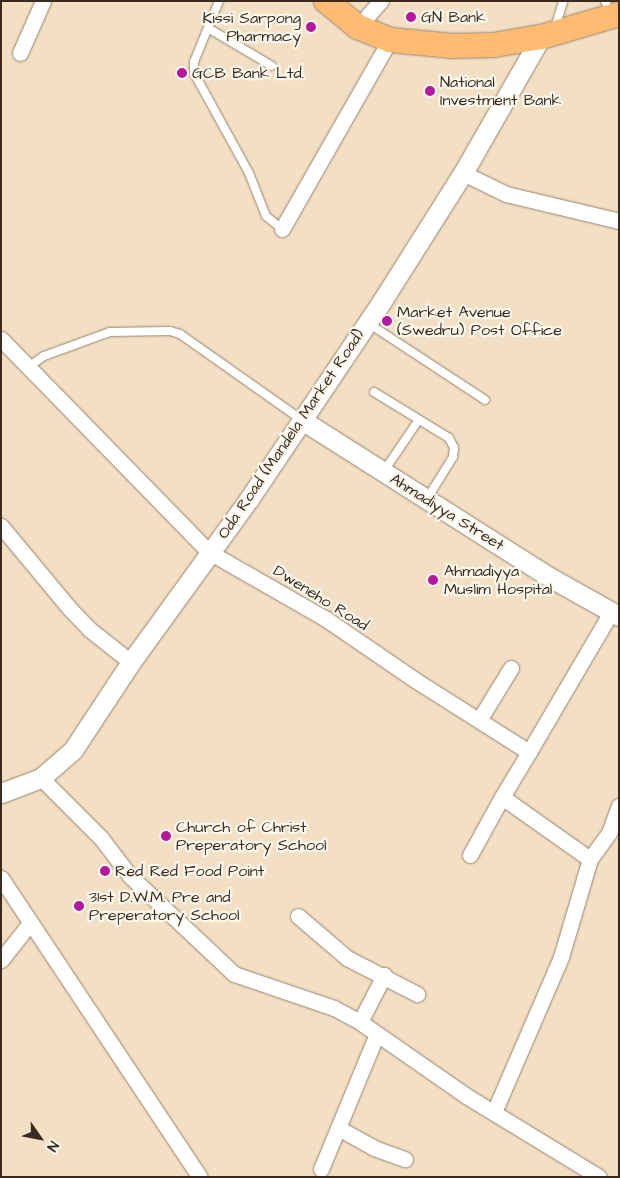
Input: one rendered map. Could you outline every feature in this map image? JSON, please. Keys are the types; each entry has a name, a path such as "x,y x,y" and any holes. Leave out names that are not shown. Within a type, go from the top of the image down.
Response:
{"main road":[{"path":"326,1 358,27 390,40 453,46 494,45 547,35 612,10"}],"street":[{"path":"20,52 43,1"},
{"path":"358,27 381,1"},
{"name":"Oda Road (Mandela Market Road)","path":"1,793 41,778 73,750 131,662 302,420 367,322 463,173 547,35"},
{"path":"282,229 390,40"},
{"path":"463,173 506,194 619,221"},
{"name":"Dweneho Road","path":"1,339 30,366 209,552 326,619 415,680 529,752"},
{"name":"Ahmadiyya Street","path":"302,420 615,614"},
{"path":"1,526 69,608 89,629 131,662"},
{"path":"470,855 529,752 615,614"},
{"path":"478,720 511,668"},
{"path":"41,778 101,838 130,876 220,964 258,985 334,1008 360,1022 494,1112 598,1177"},
{"path":"502,797 590,859"},
{"path":"494,1112 561,958 590,859 609,833 619,806"},
{"path":"1,878 196,1175"},
{"path":"298,916 347,958 417,994"},
{"path":"1,960 30,923"},
{"path":"360,1022 384,976"},
{"path":"321,1169 340,1128 377,1034"},
{"path":"340,1128 374,1148 405,1159"}],"lane":[{"path":"219,1 194,62 194,73 249,173 266,216 282,229"},
{"path":"547,35 563,1"},
{"path":"208,28 272,66"},
{"path":"367,322 485,400"},
{"path":"30,366 44,356 110,332 170,331 180,334 302,420"},
{"path":"374,392 448,438 454,448 454,457 427,499"},
{"path":"384,472 418,421"}],"place":[{"name":"GN Bank","path":"411,17"},
{"name":"Kissi Sarpong Pharmacy","path":"311,27"},
{"name":"GCB Bank Ltd.","path":"182,73"},
{"name":"National Investment Bank","path":"430,91"},
{"name":"Market Avenue (Swedru) Post Office","path":"387,321"},
{"name":"Ahmadiyya Muslim Hospital","path":"433,580"},
{"name":"Church of Christ Preperatory School","path":"166,836"},
{"name":"Red Red Food Point","path":"105,871"},
{"name":"31st D.W.M. Pre and Preperatory School","path":"79,906"}]}
